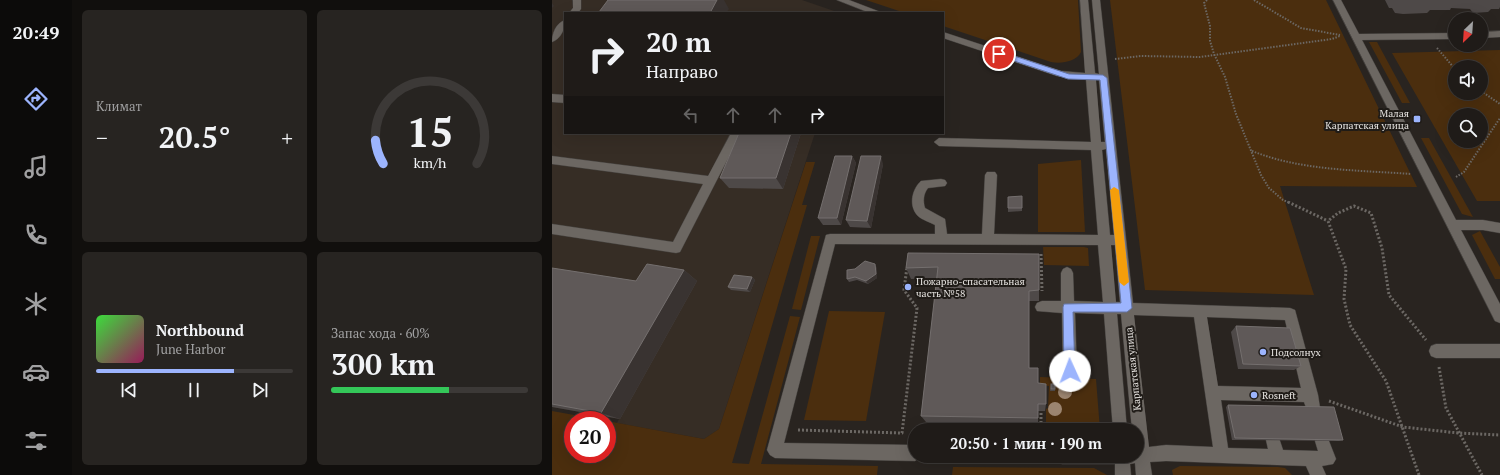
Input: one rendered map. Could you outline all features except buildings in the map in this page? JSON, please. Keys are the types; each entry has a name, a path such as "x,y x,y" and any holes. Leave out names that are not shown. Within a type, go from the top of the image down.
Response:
{"street":[{"path":"574,12 577,9 577,0"},
{"path":"841,0 876,12"},
{"name":"Карпатская улица","path":"1084,0 1110,146 1139,423"},
{"name":"Карпатская улица","path":"1096,0 1101,59 1097,77 1096,146 1119,423"},
{"path":"1337,0 1500,317"},
{"path":"552,39 564,24"},
{"path":"1488,35 1500,34"},
{"path":"944,35 1060,74 1097,77"},
{"path":"1356,37 1448,36"},
{"path":"552,98 564,99"},
{"path":"552,228 676,248 735,134"},
{"path":"939,142 1110,146"},
{"path":"552,160 711,182"},
{"path":"988,239 991,175"},
{"path":"941,239 941,222 922,213 918,210 917,206 920,191 924,184 942,183"},
{"path":"1483,225 1490,221 1500,220"},
{"path":"1452,225 1483,225 1500,228"},
{"path":"908,453 775,450 830,239 1120,240"},
{"path":"1067,273 1070,371"},
{"path":"1042,307 1127,308 1200,312 1290,314 1312,401 1264,401 1212,393"},
{"path":"1200,312 1222,455"},
{"path":"1436,351 1500,351"},
{"path":"1273,440 1277,457"},
{"path":"1144,456 1166,453 1328,459 1322,441"},
{"path":"1310,458 1318,475"},
{"path":"1122,463 1123,475"},
{"name":"Карпатская улица","path":"1143,463 1144,475"}],"path":[{"path":"1207,0 1204,4 1210,26 1210,41 1214,54 1225,77 1236,114 1261,175 1269,188 1283,200 1328,221 1346,269 1344,299 1350,325 1386,381 1403,427 1418,475"},
{"path":"1101,59 1141,56 1163,58 1200,57 1332,39 1342,35 1301,28 1254,0"},
{"path":"1428,37 1448,61"},
{"path":"1488,96 1500,104"},
{"path":"1456,177 1464,172 1500,118"},
{"path":"1252,151 1272,159 1300,165 1427,176"},
{"path":"1328,221 1338,212 1354,206 1371,213 1382,248 1389,295 1436,351 1446,408 1458,433 1482,475"},
{"path":"781,429 902,433 917,308 904,290 912,239"},
{"path":"1041,240 1042,307"},
{"path":"1312,401 1403,427 1458,433 1500,435"},
{"path":"1041,413 1042,423"}],"shaded area":[{"path":"552,0 802,0 837,12 564,12 564,134 815,134 719,429 704,439 617,423 619,419 616,418 616,411 574,411 552,407"},
{"path":"866,0 1078,0 1081,52 1076,58 1068,62 1051,62 944,26 944,12 902,12"},
{"path":"1110,0 1326,0 1417,187 1280,186 1314,295 1145,290"},
{"path":"1369,42 1377,42 1410,103 1402,103"},
{"path":"1488,50 1500,50 1500,201 1477,201 1392,53 1488,52"},
{"path":"1421,138 1429,138 1473,217 1462,214"},
{"path":"1081,160 1085,232 1038,232 1038,164"},
{"path":"806,162 815,162 802,205 807,205 732,463 749,464 790,316 800,317 761,464 878,466 877,475 552,475 552,411 564,413 564,463 616,463 616,423 704,439 719,429"},
{"path":"1480,231 1500,267 1500,279 1495,279 1472,235"},
{"path":"811,236 820,236 801,310 792,309"},
{"path":"1043,247 1088,248 1089,266 1044,265"},
{"path":"829,311 885,312 866,421 804,420"},
{"path":"1040,377 1096,379 1099,423 1046,423 1049,386 1040,385"},
{"path":"1180,466 1278,467 1285,468 1292,475 1173,475 1172,470"},
{"path":"953,467 1094,468 1107,475 952,475"}],"slow traffic":[{"path":"1114,190 1124,282"}],"place":[{"name":"Малая Карпатская улица","path":"1417,119"},
{"name":"Пожарно-спасательная часть №58","path":"908,287"},
{"name":"Подсолнух","path":"1263,352"},
{"name":"Rosneft","path":"1254,395"}],"route":[{"path":"999,54 1068,76 1103,78 1127,308 1068,307 1070,371"}]}
